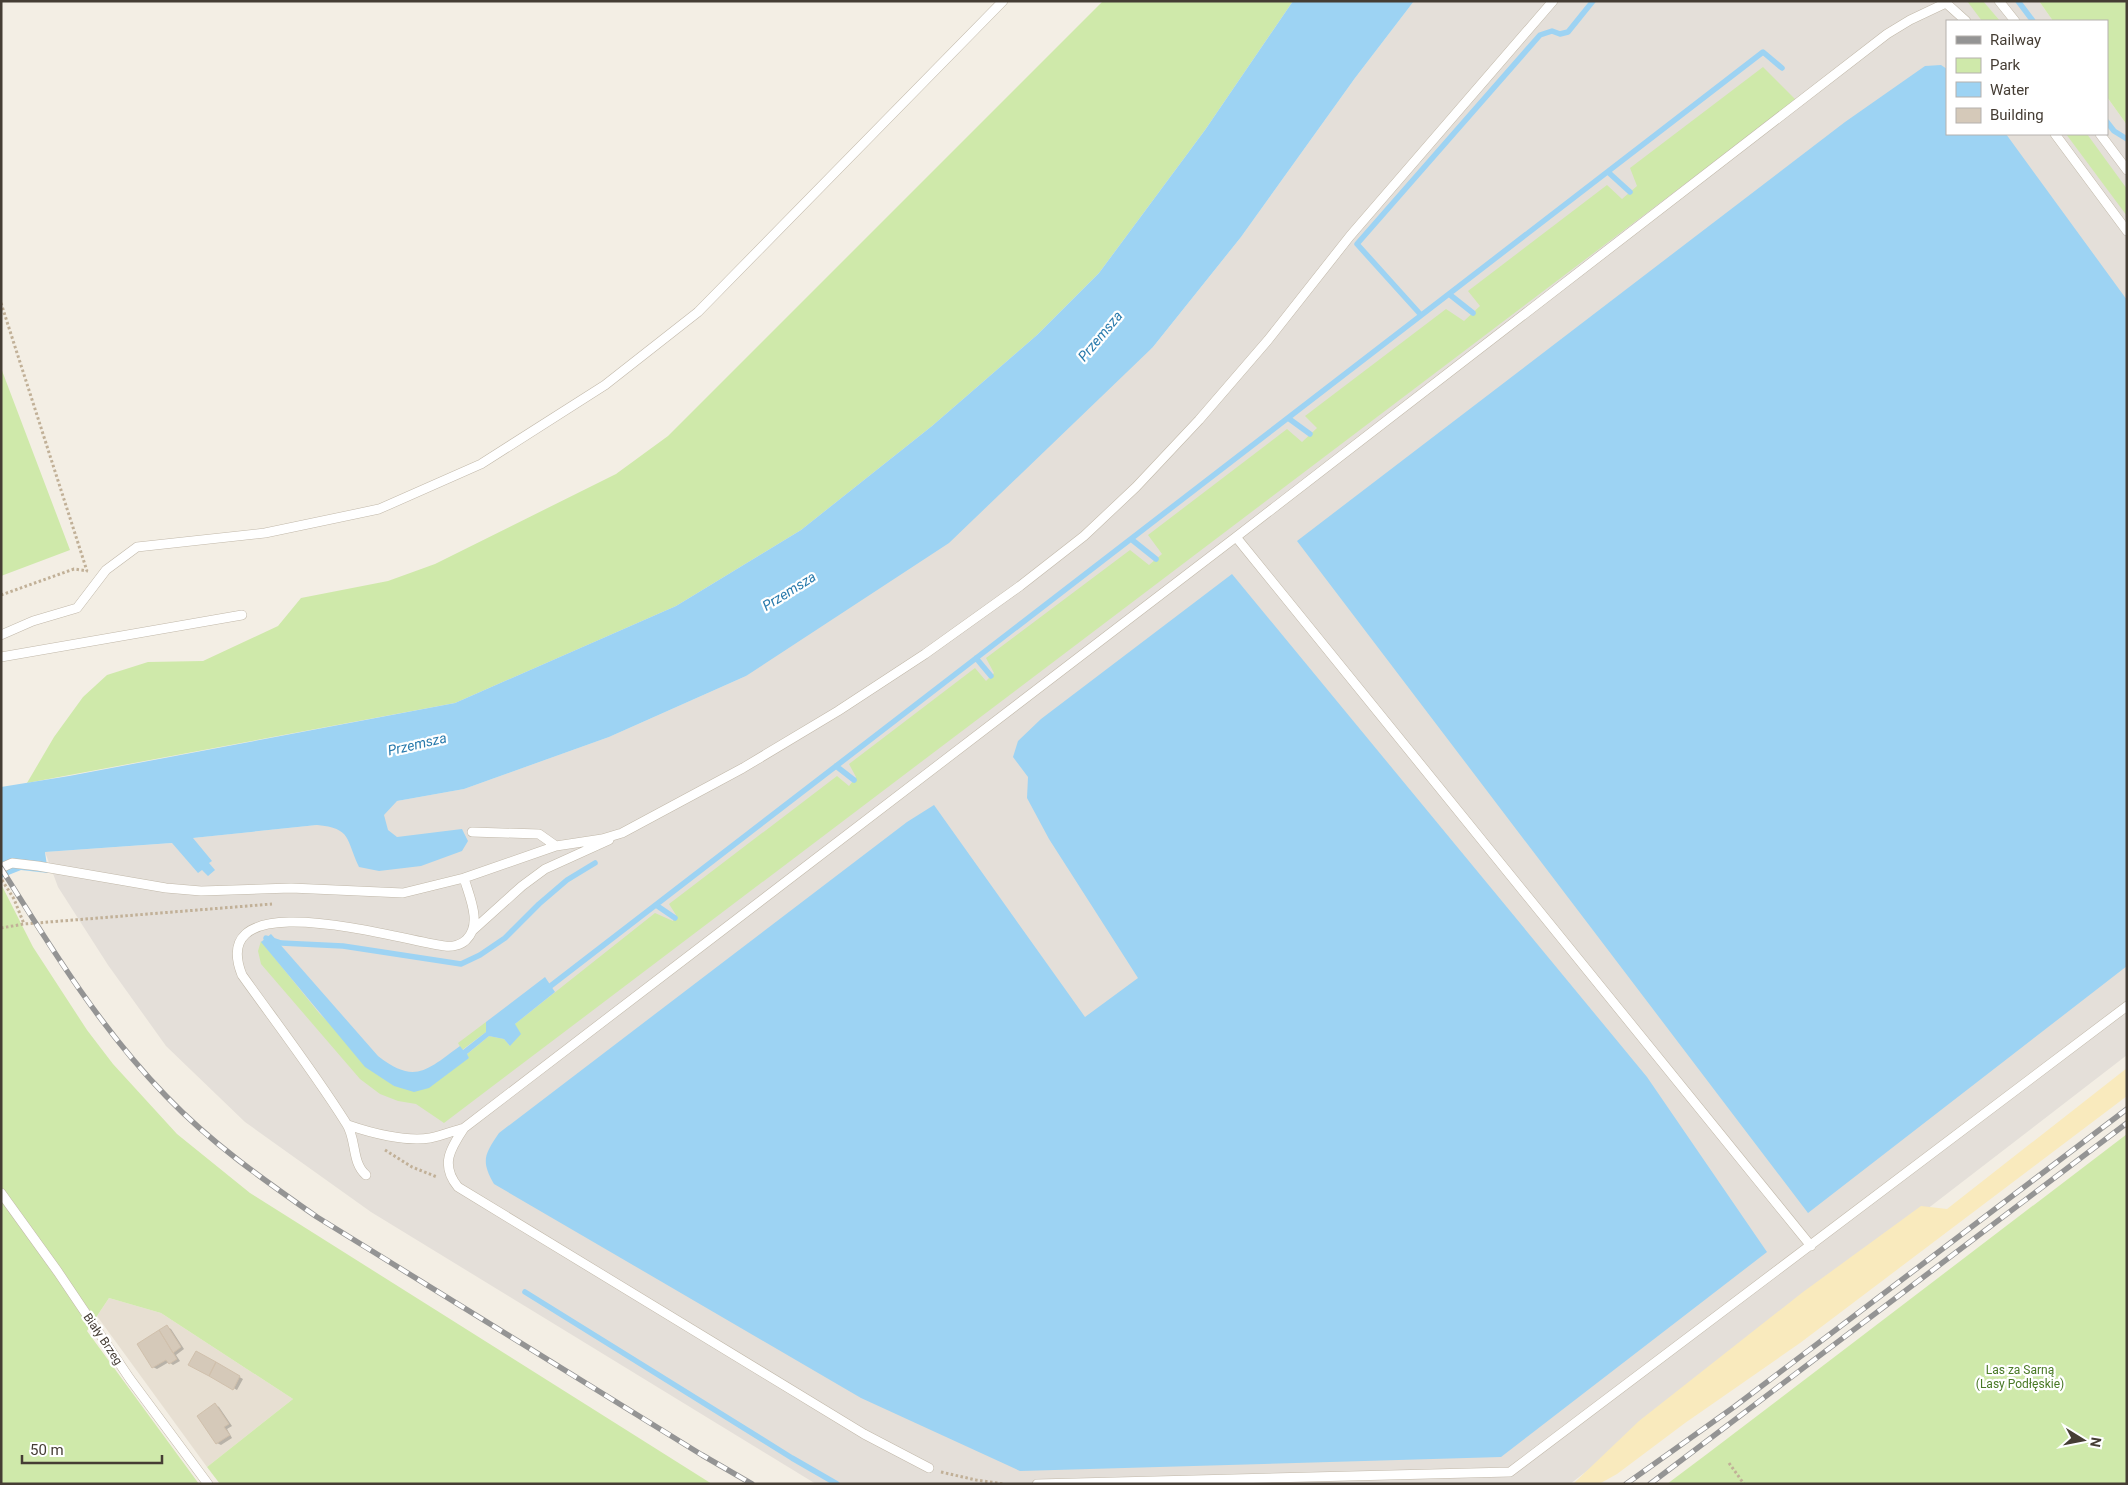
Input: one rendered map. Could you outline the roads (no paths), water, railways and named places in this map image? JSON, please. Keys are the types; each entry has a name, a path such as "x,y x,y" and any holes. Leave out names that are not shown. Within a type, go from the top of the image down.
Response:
{"lane":[{"path":"1,635 33,621 77,608 106,570 137,547 266,533 379,509 481,464 605,385 698,312 1003,1"},
{"path":"366,1176 360,1170 356,1159 348,1125 242,975 236,959 238,946 245,933 263,924 282,922 316,923 452,946 466,939 472,931 522,886 545,869 586,852 743,768 838,710 933,648 1020,586 1084,536 1136,487 1199,420 1268,340 1350,236 1553,1"},
{"path":"1999,1 2013,20"},
{"path":"929,1468 864,1434 458,1187 451,1178 448,1156 464,1128 1236,537 1887,34 1945,2 1965,20"},
{"path":"2056,135 2127,231"},
{"path":"2101,135 2127,170"},
{"path":"1236,537 1810,1246"},
{"path":"1,657 242,616"},
{"path":"472,832 539,834 556,846"},
{"path":"1,868 12,863 166,888 201,891 291,888 403,893 464,878 556,846 622,833"},
{"path":"464,878 474,913 472,931"},
{"path":"1037,1484 1510,1472 2127,1006"},
{"path":"348,1125 371,1133 396,1137 429,1138 464,1128"},
{"name":"Biały Brzeg","path":"1,1193 58,1272 130,1379 208,1484"}],"water":[{"name":"Przemsza","path":"1293,1 1414,1 1355,78 1241,237 1153,347 949,543 746,676 609,737 464,789 397,801 384,815 388,830 397,837 462,829 468,841 462,851 421,866 379,871 359,867 342,832 317,825 193,838 212,861 209,863 215,870 208,876 202,870 198,873 172,843 45,852 48,873 21,870 1,878 1,787 69,776 455,703 676,606 801,530 932,426 1037,335 1099,273 1205,130"},
{"path":"1941,65 1946,68 1946,135 2007,135 2127,300 2127,966 1808,1213 1297,541 1845,122 1925,66"},
{"path":"1232,574 1647,1077 1767,1252 1501,1457 1020,1471 861,1398 494,1184 487,1169 486,1158 490,1147 499,1133 907,822 934,805 1085,1017 1138,978 1049,839 1027,798 1028,777 1013,757 1018,741 1041,719"},
{"path":"271,934 378,1056 402,1070 421,1071 438,1062 460,1046 463,1050 486,1032 486,1022 545,977 555,992 515,1024 521,1034 510,1046 504,1039 489,1036 467,1054 469,1058 429,1088 414,1092 394,1086 365,1067 261,942"}],"waterway":[{"path":"1421,315 1357,244 1540,35 1552,31 1560,34 1568,32 1593,1"},
{"path":"2018,1 2032,20"},
{"path":"544,991 1763,52 1782,68"},
{"path":"2108,123 2114,131 2127,139"},
{"path":"1608,172 1630,192"},
{"path":"1449,294 1473,313"},
{"path":"1288,418 1310,434"},
{"path":"1131,539 1156,559"},
{"path":"976,658 991,676"},
{"path":"836,766 854,780"},
{"path":"266,938 281,943 343,946 461,964 480,955 505,938 539,904 567,880 595,863"},
{"path":"656,905 675,918"},
{"path":"525,1292 837,1484"}],"railway":[{"path":"1,868 58,957 119,1043 166,1096 201,1130 258,1175 317,1217 752,1484"},
{"path":"1626,1484 1734,1407 2127,1109"},
{"path":"1650,1484 2127,1123"}],"park label":[{"name":"Las za Sarną (Lasy Podłęskie)","path":"2020,1377"}]}
